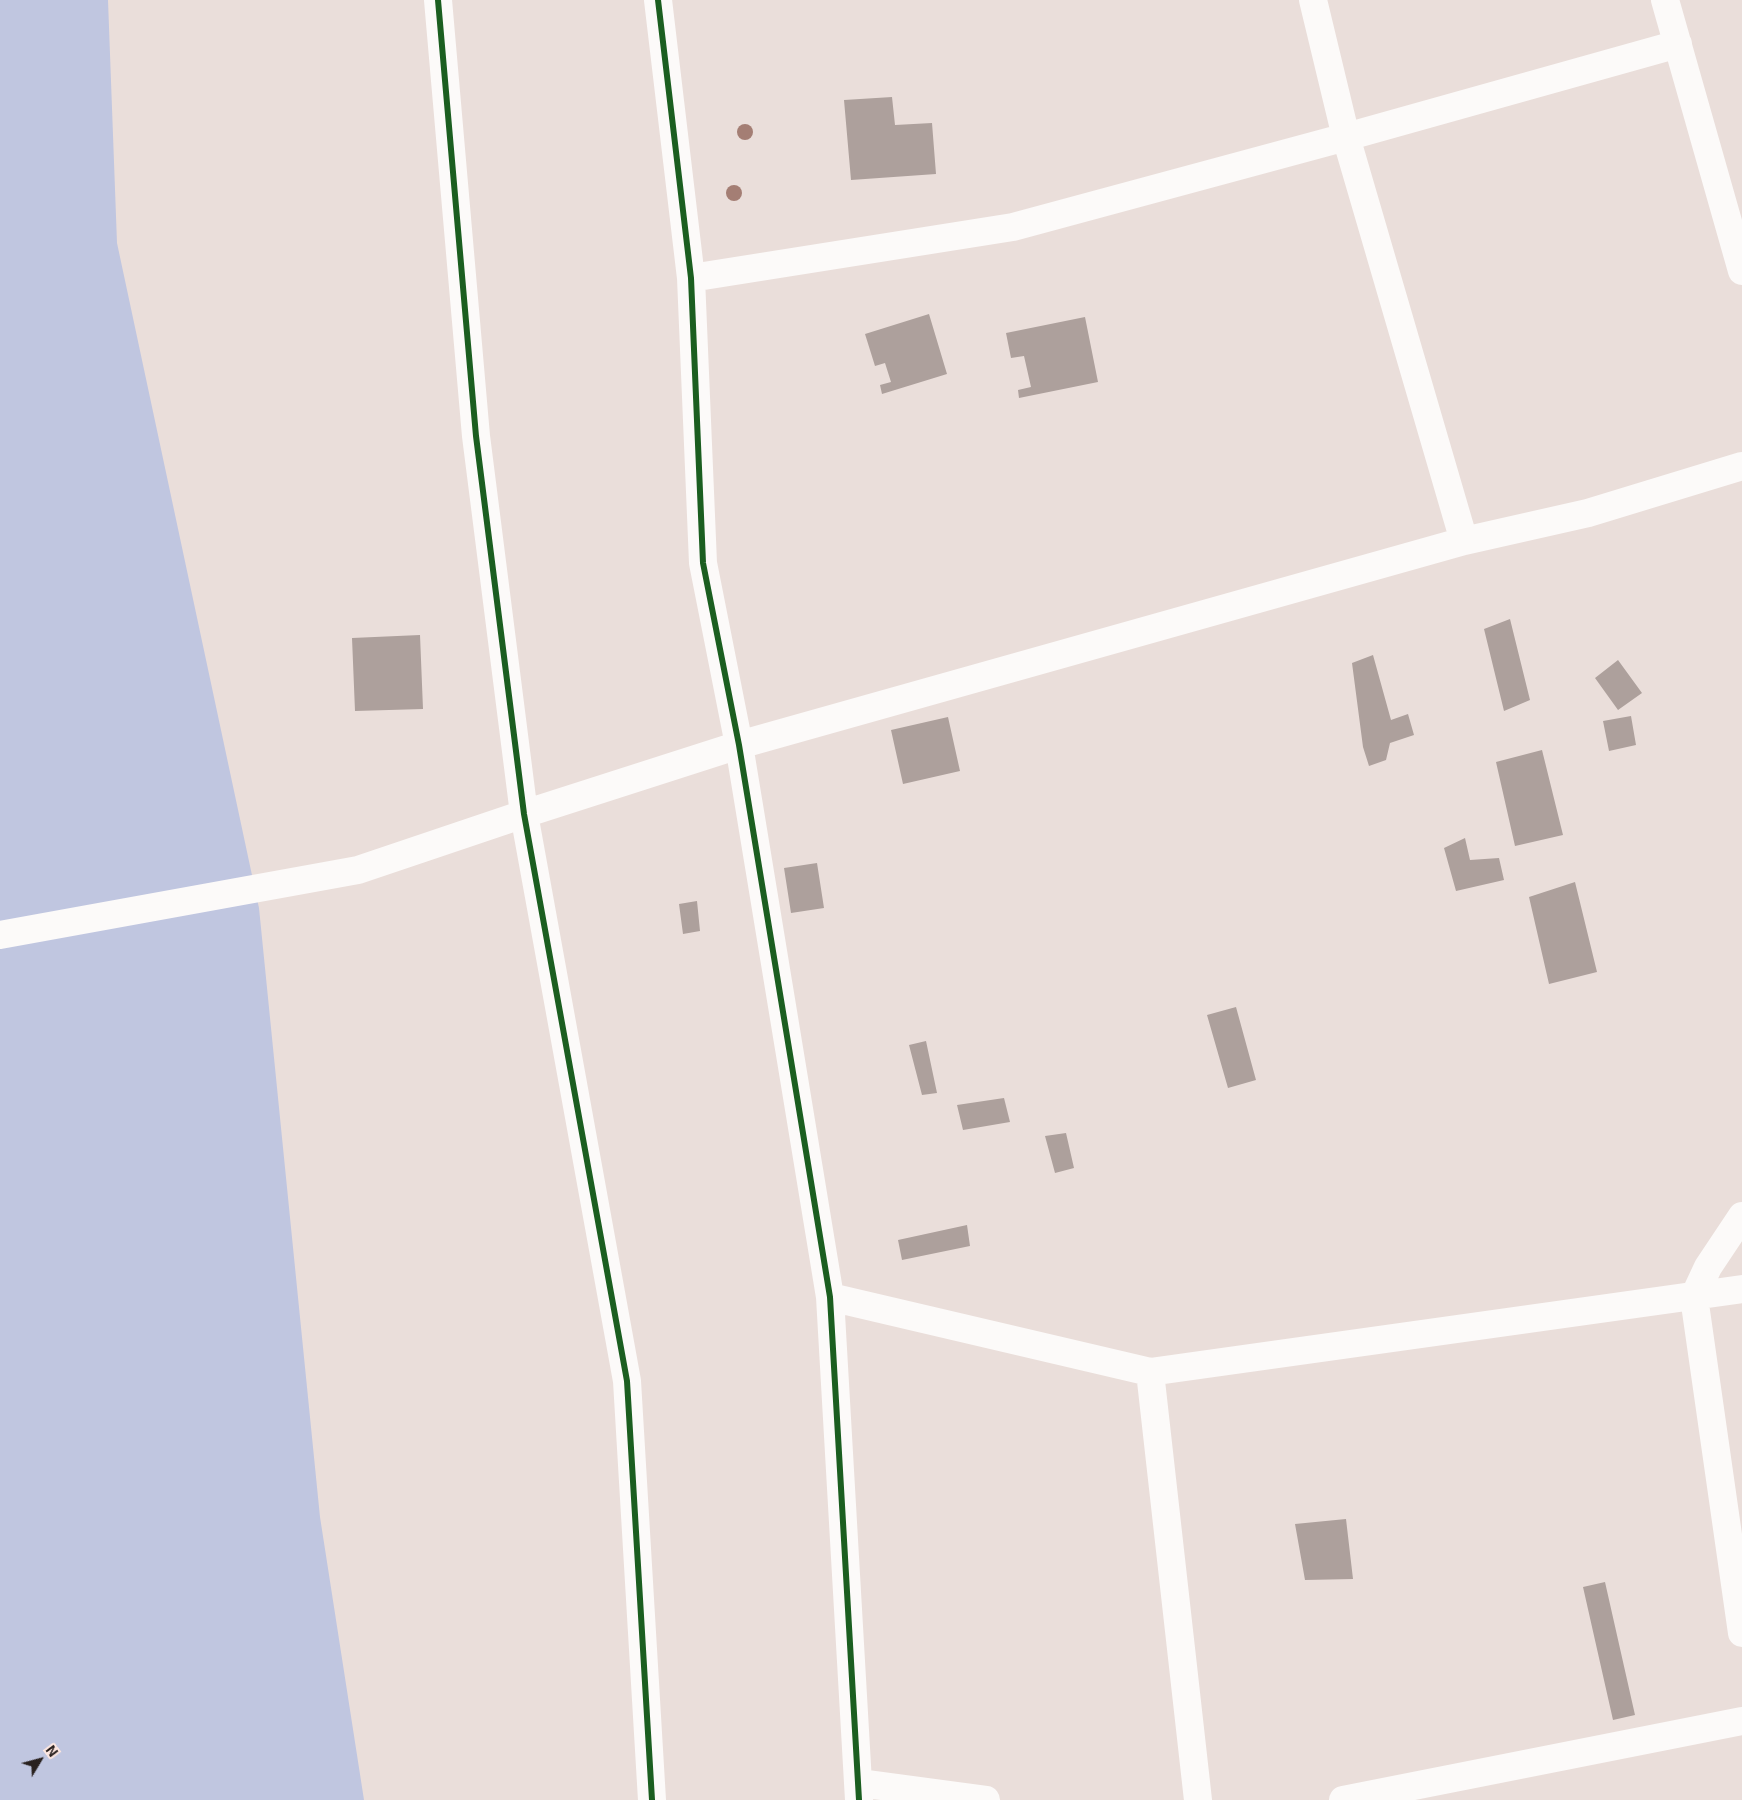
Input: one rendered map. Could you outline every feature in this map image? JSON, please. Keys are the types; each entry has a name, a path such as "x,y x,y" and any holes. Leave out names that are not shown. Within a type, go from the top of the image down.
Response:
{"street":[{"path":"438,0 476,436 524,814 627,1381 652,1800"},
{"path":"658,0 691,278 703,563 739,745 830,1297 859,1792 986,1800"},
{"path":"1313,0 1346,137 1464,541"},
{"path":"1665,0 1742,271"},
{"path":"691,278 1014,227 1678,44"},
{"path":"0,935 358,870 739,745 1464,541 1588,513 1742,466"},
{"path":"1742,1216 1708,1267 1694,1296 1742,1633"},
{"path":"830,1297 1150,1372 1742,1289"},
{"path":"1150,1372 1198,1800"},
{"path":"1343,1800 1742,1721"}],"water":[{"path":"0,0 108,0 117,243 259,908 320,1517 364,1800 0,1800"}],"building":[{"path":"892,97 895,125 932,123 936,174 851,180 844,100"},
{"path":"929,314 947,374 882,394 880,385 891,382 885,363 875,366 865,334"},
{"path":"1085,317 1098,382 1019,398 1018,390 1031,387 1024,356 1011,358 1006,333"},
{"path":"1510,619 1530,700 1504,711 1484,629"},
{"path":"420,635 423,709 355,711 352,638"},
{"path":"1373,655 1391,720 1408,714 1414,735 1390,743 1386,760 1369,766 1363,747 1352,663"},
{"path":"1618,660 1642,693 1618,710 1595,678"},
{"path":"1631,716 1636,745 1609,751 1603,721"},
{"path":"948,717 960,771 903,784 891,730"},
{"path":"1542,750 1563,835 1515,846 1496,762"},
{"path":"1465,838 1470,860 1499,858 1504,880 1456,891 1444,848"},
{"path":"817,863 824,908 791,913 784,868"},
{"path":"1575,882 1597,972 1549,984 1529,897"},
{"path":"697,901 700,931 683,934 679,904"},
{"path":"1236,1007 1256,1080 1228,1088 1207,1015"},
{"path":"926,1041 937,1093 922,1095 909,1045"},
{"path":"1004,1098 1010,1122 963,1130 957,1105"},
{"path":"1066,1133 1074,1168 1055,1173 1045,1136"},
{"path":"967,1225 970,1246 902,1260 898,1240"},
{"path":"1346,1519 1353,1579 1305,1580 1295,1524"},
{"path":"1605,1582 1635,1715 1613,1720 1583,1587"}],"cycle path":[{"path":"438,0 476,436 524,814 627,1381 652,1800"},
{"path":"658,0 691,278 703,563 739,745 830,1297 859,1800"}]}
